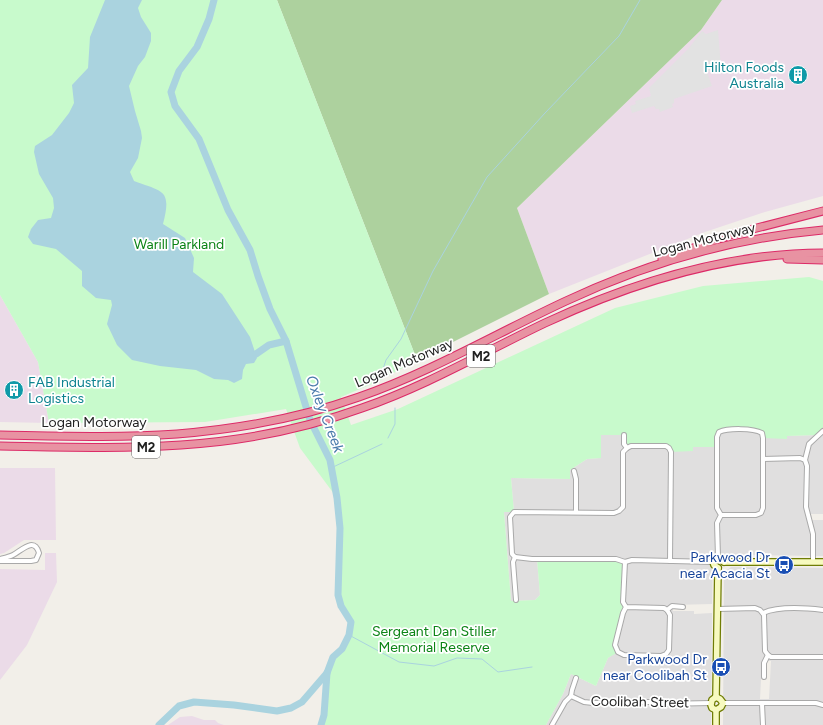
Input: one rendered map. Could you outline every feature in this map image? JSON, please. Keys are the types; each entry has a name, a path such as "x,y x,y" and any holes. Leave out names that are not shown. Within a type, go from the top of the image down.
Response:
{"highway":[{"path":"646,268 654,262 696,246 823,211"},
{"name":"Logan Motorway","path":"0,436 128,436 176,434 235,428 288,417 344,402 400,382 565,301 646,268 728,245 823,230"},
{"name":"Logan Motorway","path":"0,446 122,447 176,445 240,438 291,429 347,413 421,385 545,324 592,303 653,281 718,265 771,256 823,253"},
{"path":"718,265 728,266 791,259 823,260"}],"street":[{"path":"725,430 757,430 762,433 763,438 763,508 761,513 756,515 721,515 717,508 717,437 719,432 725,430"},
{"path":"813,562 813,534 806,507 807,466 805,460 809,444 823,431"},
{"path":"624,435 624,444 626,448"},
{"path":"515,557 512,554 510,517 510,515 514,512 614,513 619,511 623,506 623,452 626,448 631,446 666,446 671,452 670,561"},
{"path":"763,459 800,458 805,460"},
{"path":"574,471 576,479 576,512"},
{"path":"718,557 717,523 721,515"},
{"path":"29,545 38,548 39,553 36,560 0,560 13,556 29,545"},
{"path":"515,557 532,559 616,559 625,562 632,560 713,562"},
{"path":"515,557 513,562 516,600"},
{"path":"713,562 714,559 718,557"},
{"path":"718,557 722,558 724,562"},
{"path":"625,562 623,602 626,607"},
{"path":"713,562 714,567 718,568"},
{"path":"724,562 823,562"},
{"path":"718,568 723,566 724,562"},
{"path":"716,710 712,708 711,703 716,697 718,568"},
{"path":"667,610 672,606 683,607"},
{"path":"626,607 664,608 667,610 670,615 669,650 666,654 661,656 624,655 618,652 615,645 623,613 626,607"},
{"path":"718,609 755,608 763,613 775,610 809,608 823,610"},
{"path":"763,613 765,651 768,655 772,657 823,657"},
{"path":"764,677 764,663 768,655"},
{"path":"552,725 565,702 571,696 576,678"},
{"name":"Coolibah Street","path":"571,696 584,702 593,703 711,703"},
{"path":"716,697 720,698 723,703"},
{"path":"723,703 816,703 823,705"},
{"path":"716,710 721,707 723,703"},
{"path":"762,704 763,725"},
{"path":"716,710 716,725"}],"shaded area":[{"path":"722,0 823,0 823,196 765,212 705,232 549,294 517,208 701,30"},
{"path":"718,30 721,67 707,72 712,86 674,99 674,103 672,104 673,107 660,112 659,109 656,109 654,106 632,113 630,106 636,104 635,101 651,96 649,88 689,48 702,31 706,34"},
{"path":"0,295 38,362 49,423 0,422"},
{"path":"757,430 787,439 787,436 818,435 823,431 823,514 811,514 812,520 823,520 823,556 729,555 713,557 712,604 673,605 673,611 694,611 694,614 712,613 711,725 546,725 563,694 571,674 596,686 608,658 617,652 537,559 540,595 535,600 511,601 504,512 514,512 511,478 570,479 570,470 587,459 600,458 601,435 624,435 666,446 693,451 693,447 717,447 719,432"},
{"path":"0,468 55,468 56,540 24,540 0,554"},
{"path":"45,553 56,553 57,582 27,645 0,680 0,569 45,570"},
{"path":"731,567 823,568 823,725 723,725 724,572","holes":["762,660 771,661 769,699 760,699"]},
{"path":"192,716 204,720 215,720 224,725 168,725 180,717"}],"green space":[{"path":"0,0 277,0 417,360 379,381 341,397 351,425 398,409 615,308 703,286 809,277 823,281 823,431 818,435 787,436 787,439 763,438 762,433 757,430 719,432 717,447 693,447 693,451 671,452 666,446 627,448 623,435 601,435 601,458 587,459 570,470 570,479 511,478 514,512 504,512 511,601 535,600 540,595 537,559 616,559 625,562 623,602 626,607 615,645 618,652 608,658 596,686 571,674 563,694 546,725 321,725 324,715 327,673 333,657 342,649 349,635 351,622 341,606 338,595 340,528 337,498 300,448 286,409 205,422 49,423 38,362 0,295"},
{"path":"277,0 722,0 701,30 517,208 549,294 417,360"}],"water":[{"path":"105,0 142,0 138,8 141,17 151,33 151,41 145,57 138,66 129,86 142,138 138,158 130,172 134,181 152,187 163,194 166,204 166,213 163,224 185,238 194,258 193,272 222,294 250,337 257,358 254,363 246,364 243,370 242,379 234,383 228,380 214,379 196,370 160,366 132,360 117,345 107,324 112,305 111,300 96,298 82,286 82,271 56,249 33,244 28,237 31,229 38,220 51,218 54,208 53,198 39,174 34,152 35,146 52,135 69,113 74,103 72,85 88,68 90,37"}],"waterway":[{"name":"Oxley Creek","path":"159,725 179,706 194,702 234,705 277,711 291,708 302,702 327,673 333,657 342,649 349,635 351,622 341,606 338,595 340,528 337,498 330,460 310,420 286,341 270,309 250,250 228,210 199,139 175,106 171,92 179,71 197,47 209,19 214,0"},
{"path":"382,372 386,360 401,339 433,271 487,177 545,113 619,36 640,0"},
{"path":"256,354 269,345 286,341"},
{"path":"388,438 395,424 395,408"},
{"path":"331,468 382,444"},
{"path":"349,635 399,662 434,666 457,658 482,659 498,672 532,667"},
{"path":"321,725 324,715 327,673"}],"place":[{"name":"Hilton Foods Australia","path":"798,75"},
{"name":"FAB Industrial Logistics","path":"14,390"},
{"name":"Parkwood Dr near Acacia St","path":"784,565"},
{"name":"Parkwood Dr near Coolibah St","path":"721,667"}],"park label":[{"name":"Warill Parkland","path":"179,244"},
{"name":"Sergeant Dan Stiller Memorial Reserve","path":"434,640"}]}
